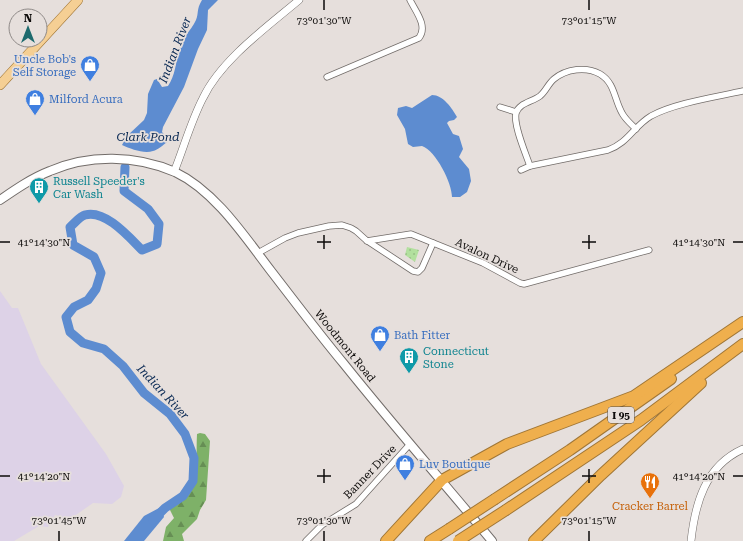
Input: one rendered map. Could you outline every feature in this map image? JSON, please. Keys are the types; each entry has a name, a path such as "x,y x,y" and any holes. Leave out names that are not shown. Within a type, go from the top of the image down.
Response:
{"highway":[{"path":"386,541 442,480 507,444 634,396 743,324"},
{"name":"I 95","path":"430,541 616,419 676,376 743,324"},
{"path":"534,541 607,470 743,344"},
{"name":"I 95","path":"458,541 641,420 743,344"}],"main road":[{"path":"0,85 78,0"},
{"name":"Woodmont Road","path":"0,200 26,182 48,171 85,160 109,158 152,165 174,172 195,184 216,202 258,253 344,364 492,541"}],"street":[{"path":"174,172 203,97 213,81 229,61 298,0"},
{"path":"327,77 419,38 422,32 422,24 410,0"},
{"path":"530,166 517,126 516,112 524,104 542,94 558,76 576,70 589,70 601,75 609,82 621,112 636,129"},
{"path":"521,170 530,166 608,150 623,143 645,120 663,110 743,91"},
{"path":"500,107 516,112"},
{"path":"258,253 298,233 342,225 351,228 368,241 416,272 421,270 433,243"},
{"name":"Avalon Drive","path":"368,241 410,234 483,263 524,284 649,250"},
{"name":"Banner Drive","path":"306,541 322,525 356,504 410,444"},
{"path":"691,541 695,509 704,488 713,473 731,456 743,449"}],"shaded area":[{"path":"0,291 12,308 18,308 41,364 106,454 124,486 121,497 112,504 93,503 70,519 55,515 48,527 39,526 14,541 0,541"}],"green space":[{"path":"407,247 419,250 415,262 405,255"},
{"path":"197,434 205,434 210,441 206,500 197,519 182,534 184,541 163,541 166,527 174,518 170,510 169,503 193,485 195,479"}],"water":[{"name":"Clark Pond","path":"202,0 218,0 208,10 207,30 198,49 184,87 163,127 162,132 167,138 167,142 157,150 149,152 138,151 122,145 127,136 144,120 147,113 148,94 154,80 157,79 162,87 168,86 174,73 180,46 196,20"},
{"path":"432,95 440,97 450,106 457,117 447,123 453,134 459,136 463,149 459,157 469,169 471,181 467,192 460,197 452,197 446,176 433,154 422,146 413,147 408,144 405,129 397,115 398,108 406,106 412,108"},
{"path":"161,507 164,517 144,541 124,541 144,516"}],"waterway":[{"name":"Indian River","path":"125,167 124,191 148,209 159,224 157,244 142,250 116,225 101,216 93,214 85,215 79,218 70,227 73,245 94,257 101,273 96,289 88,300 74,307 66,317 70,332 83,343 104,349 123,366 144,393 170,414 185,434 194,458 193,481 183,496 165,508 153,520"}],"place":[{"name":"Uncle Bob's Self Storage","path":"90,82"},
{"name":"Milford Acura","path":"35,116"},
{"name":"Russell Speeder's Car Wash","path":"39,204"},
{"name":"Bath Fitter","path":"380,352"},
{"name":"Connecticut Stone","path":"409,374"},
{"name":"Luv Boutique","path":"405,481"},
{"name":"Cracker Barrel","path":"650,499"}]}
